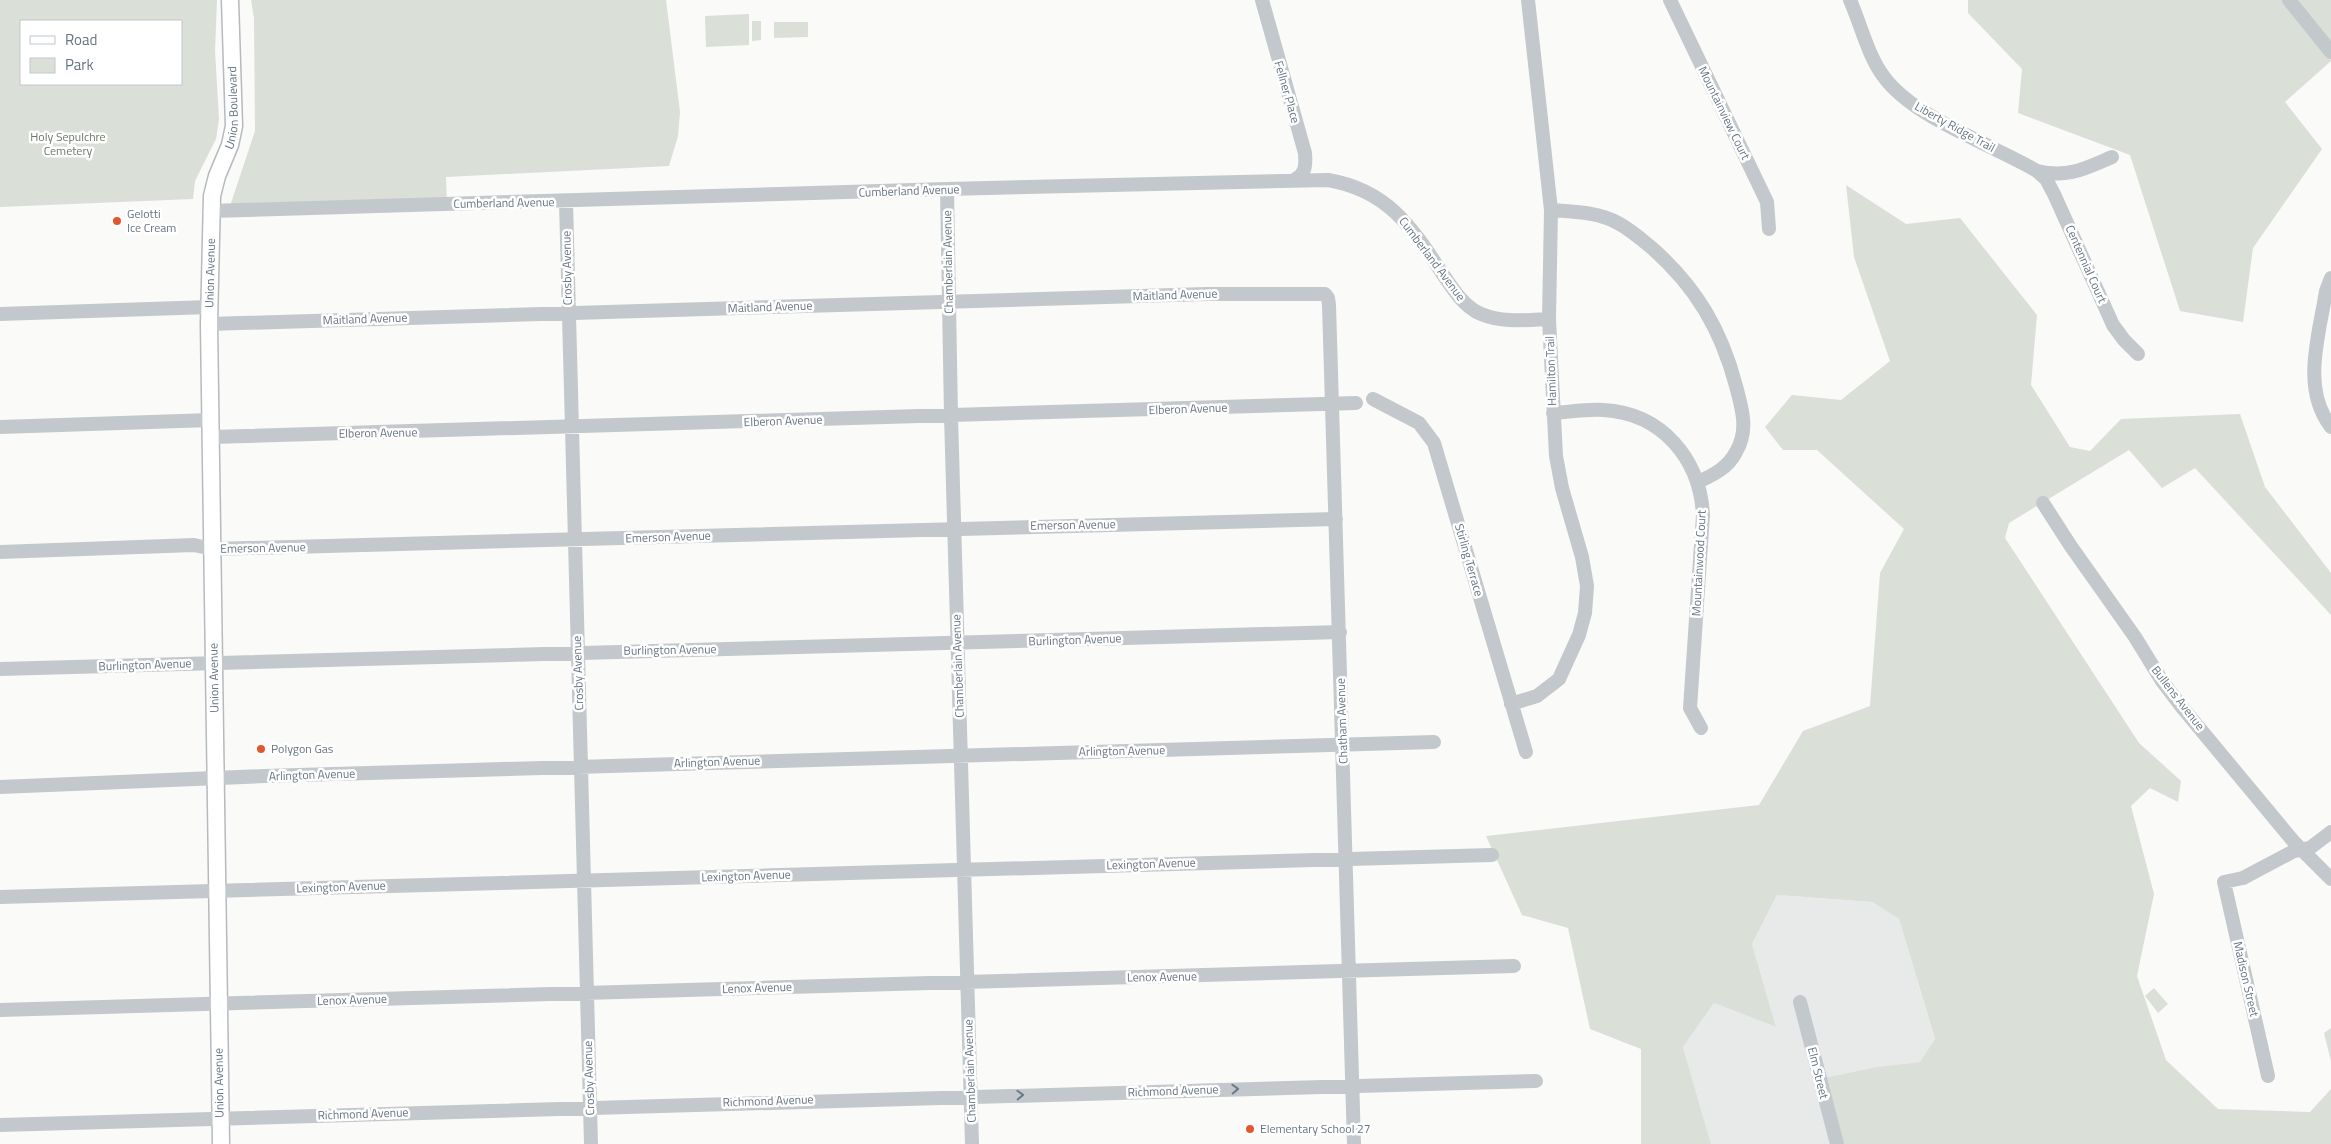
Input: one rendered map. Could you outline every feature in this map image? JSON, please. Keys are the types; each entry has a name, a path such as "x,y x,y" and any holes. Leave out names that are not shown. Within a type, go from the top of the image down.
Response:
{"main road":[{"name":"Union Boulevard","path":"210,211 217,176 230,145 234,126 230,0"},
{"name":"Union Avenue","path":"210,211 210,420 220,1144"}],"street":[{"name":"Fellner Place","path":"1262,0 1304,152 1305,169 1303,174 1294,180"},
{"name":"Hamilton Trail","path":"1511,704 1537,696 1559,679 1570,658 1585,613 1587,586 1558,472 1553,413 1549,319 1551,210 1528,0"},
{"name":"Mountainview Court","path":"1670,0 1768,202 1769,229"},
{"name":"Liberty Ridge Trail","path":"1850,0 1875,62 1892,88 1929,114 2037,171 2054,175 2065,175 2112,157"},
{"path":"2288,0 2331,52"},
{"name":"Centennial Court","path":"2037,171 2046,179 2054,194 2113,325 2138,354"},
{"name":"Cumberland Avenue","path":"210,211 566,202 947,189 1328,180 1342,182 1366,190 1380,198 1401,216 1449,284 1468,305 1479,313 1506,321 1549,319"},
{"name":"Chamberlain Avenue","path":"947,189 951,416 972,1144"},
{"name":"Crosby Avenue","path":"566,202 591,1144"},
{"path":"1551,210 1594,214 1626,227 1676,271 1709,316 1729,362 1745,425 1741,442 1733,458 1717,473 1698,482"},
{"path":"2331,278 2326,291 2313,373 2316,398 2331,427"},
{"name":"Maitland Avenue","path":"209,324 1320,292 1328,298"},
{"name":"Chatham Avenue","path":"1328,298 1340,632 1354,1144"},
{"path":"0,314 210,307"},
{"name":"Stirling Terrace","path":"1373,399 1411,417 1424,428 1434,443 1526,752"},
{"name":"Elberon Avenue","path":"211,437 572,428 1356,403"},
{"name":"Mountainwood Court","path":"1553,413 1604,410 1632,416 1646,422 1675,443 1698,482 1704,516 1690,708 1701,728"},
{"path":"0,427 210,420"},
{"name":"Bullens Avenue","path":"2043,503 2135,637 2162,680 2302,850 2331,879"},
{"name":"Emerson Avenue","path":"0,552 194,545 212,549 1336,519"},
{"name":"Burlington Avenue","path":"0,669 1340,632"},
{"name":"Arlington Avenue","path":"0,787 580,766 1434,742"},
{"path":"2302,850 2316,844 2331,832"},
{"name":"Madison Street","path":"2268,1076 2224,882 2243,878 2294,851 2302,850"},
{"name":"Lexington Avenue","path":"0,897 1492,855"},
{"name":"Lenox Avenue","path":"0,1010 1514,966"},
{"name":"Elm Street","path":"1800,1002 1837,1144"},
{"name":"Richmond Avenue","path":"0,1125 220,1117 1536,1080"}],"shaded area":[{"path":"1777,895 1872,902 1899,919 1935,1040 1920,1062 1876,1067 1814,1080 1835,1144 1711,1144 1683,1047 1714,1003 1776,1027 1752,944"}],"green space":[{"name":"Holy Sepulchre Cemetery","path":"0,0 217,0 215,51 219,119 216,139 195,181 193,199 0,207"},
{"path":"251,0 666,0 680,112 678,136 669,166 446,177 447,205 229,209 255,131 254,18"},
{"path":"1968,0 2331,0 2331,61 2285,102 2322,149 2253,248 2243,322 2180,311 2130,155 2018,113 2022,69 1968,13"},
{"path":"749,14 749,45 706,47 705,16"},
{"path":"752,21 761,21 761,40 752,41"},
{"path":"774,22 808,22 808,37 774,38"},
{"path":"1846,185 1906,224 1960,218 2037,315 2031,385 2070,447 2090,451 2121,419 2240,414 2265,487 2331,573 2331,615 2195,468 2162,488 2129,450 2009,523 2005,538 2139,743 2181,781 2178,802 2150,788 2131,806 2154,894 2137,976 2166,1060 2218,1109 2310,1112 2331,1089 2331,1144 1835,1144 1814,1080 1876,1067 1920,1062 1935,1039 1899,919 1872,902 1777,895 1752,944 1776,1027 1714,1003 1683,1047 1711,1144 1641,1144 1641,1049 1590,1029 1568,928 1522,915 1486,836 1759,805 1803,731 1870,706 1880,573 1904,529 1817,450 1783,450 1765,427 1792,395 1841,400 1890,361 1854,257"},
{"path":"2154,988 2168,1004 2158,1013 2145,996"},
{"path":"2331,1028 2331,1061 2324,1033"}],"place":[{"name":"Gelotti Ice Cream","path":"117,221"},
{"name":"Polygon Gas","path":"261,749"},
{"name":"Elementary School 27","path":"1250,1129"}]}
